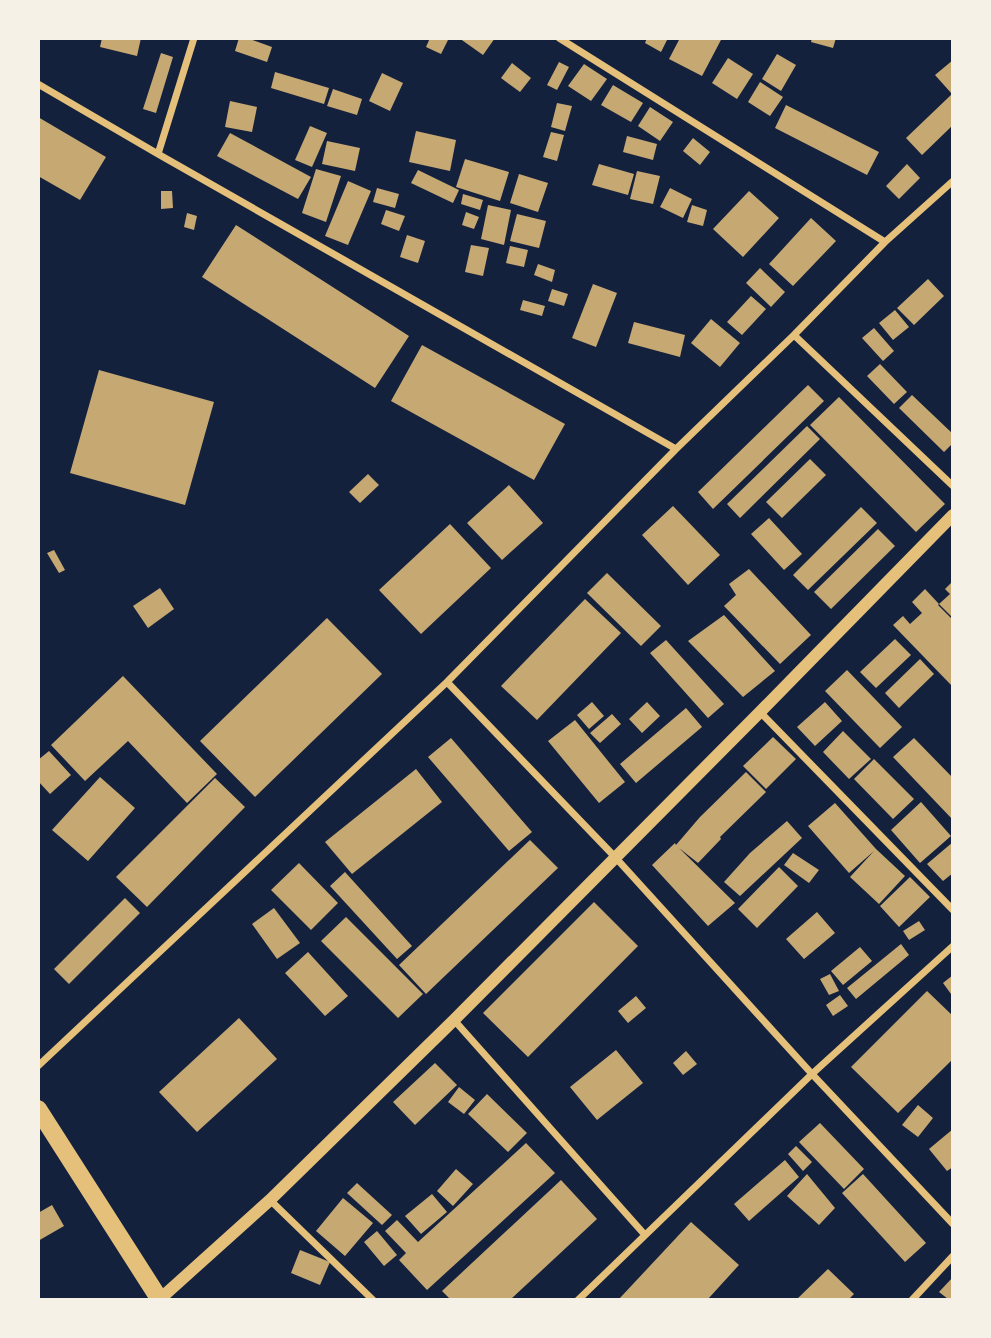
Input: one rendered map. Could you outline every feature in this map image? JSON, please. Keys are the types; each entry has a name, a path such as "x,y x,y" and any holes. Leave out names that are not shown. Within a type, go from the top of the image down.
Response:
{"main road":[{"path":"38,1109 160,1299"}],"street":[{"path":"158,154 194,38"},
{"path":"559,38 885,242"},
{"path":"38,84 676,449"},
{"path":"38,1066 447,682 885,242 953,181"},
{"path":"794,335 953,486"},
{"path":"160,1299 270,1200 454,1020 953,515"},
{"path":"447,682 615,858 953,1224"},
{"path":"760,712 953,910"},
{"path":"578,1300 813,1074 953,946"},
{"path":"454,1020 645,1235"},
{"path":"270,1200 373,1300"},
{"path":"912,1300 953,1256"}],"building":[{"path":"102,38 141,38 137,56 100,47"},
{"path":"239,38 247,38 272,47 267,62 235,51"},
{"path":"430,38 448,40 441,54 426,47"},
{"path":"459,38 495,38 483,55"},
{"path":"647,38 668,38 661,52 645,43"},
{"path":"680,38 722,38 702,76 669,59"},
{"path":"812,38 836,38 833,48 811,42"},
{"path":"161,53 173,57 156,113 143,109"},
{"path":"777,54 796,65 781,91 762,79"},
{"path":"728,58 753,74 737,99 712,83"},
{"path":"953,60 953,125 922,155 906,138 952,94 935,75"},
{"path":"559,62 569,67 557,90 547,85"},
{"path":"512,63 531,78 520,92 501,78"},
{"path":"584,64 607,79 591,101 568,86"},
{"path":"275,72 329,88 324,104 271,88"},
{"path":"382,73 403,83 390,111 369,101"},
{"path":"760,82 783,97 770,116 748,102"},
{"path":"613,85 643,103 631,122 601,105"},
{"path":"333,89 362,99 357,115 327,106"},
{"path":"230,101 257,107 252,132 225,127"},
{"path":"557,103 572,106 565,131 551,127"},
{"path":"786,105 879,152 867,175 775,128"},
{"path":"650,107 673,122 660,141 638,126"},
{"path":"38,117 106,157 80,200 38,176"},
{"path":"310,126 327,133 312,167 295,160"},
{"path":"416,131 456,140 450,171 409,162"},
{"path":"551,132 564,135 557,161 543,157"},
{"path":"230,133 311,177 298,199 217,156"},
{"path":"627,136 657,144 653,160 623,152"},
{"path":"693,138 710,152 700,165 683,151"},
{"path":"327,141 360,148 355,171 322,164"},
{"path":"465,159 509,172 500,201 456,187"},
{"path":"599,164 634,174 628,195 592,185"},
{"path":"907,164 920,178 899,199 886,186"},
{"path":"316,169 341,176 326,222 302,213"},
{"path":"418,170 459,190 453,203 411,183"},
{"path":"637,171 660,176 653,204 630,199"},
{"path":"519,174 548,183 538,212 510,203"},
{"path":"348,181 371,191 348,245 325,236"},
{"path":"377,188 399,194 395,208 373,202"},
{"path":"670,188 692,199 683,218 660,207"},
{"path":"161,191 172,191 173,208 161,209"},
{"path":"749,191 779,218 743,257 713,229"},
{"path":"463,194 483,200 480,210 461,204"},
{"path":"488,205 511,210 504,245 481,239"},
{"path":"692,205 707,210 703,226 687,222"},
{"path":"386,210 405,216 399,231 381,224"},
{"path":"466,212 479,217 474,229 462,225"},
{"path":"187,213 197,216 194,230 184,227"},
{"path":"517,214 546,221 539,248 510,241"},
{"path":"811,218 836,241 793,286 769,264"},
{"path":"236,225 409,336 375,388 202,277"},
{"path":"407,235 425,241 418,263 400,257"},
{"path":"471,245 489,248 483,276 465,272"},
{"path":"510,246 528,250 524,267 506,263"},
{"path":"538,264 555,270 552,282 534,275"},
{"path":"760,268 785,292 771,307 746,283"},
{"path":"928,279 944,296 914,325 897,308"},
{"path":"593,284 617,293 596,347 572,338"},
{"path":"552,289 568,294 564,306 548,301"},
{"path":"751,296 766,309 742,335 727,322"},
{"path":"523,300 545,306 542,316 520,310"},
{"path":"895,310 909,327 893,340 879,323"},
{"path":"711,319 740,343 720,367 691,343"},
{"path":"634,322 685,335 680,357 628,343"},
{"path":"874,328 894,351 883,361 862,338"},
{"path":"422,345 565,424 534,480 391,401"},
{"path":"880,364 907,392 894,404 867,376"},
{"path":"99,370 214,402 185,505 70,473"},
{"path":"808,385 824,401 713,509 698,492"},
{"path":"912,395 953,434 953,443 944,452 899,408"},
{"path":"839,397 945,504 916,532 810,425"},
{"path":"807,426 820,439 740,518 727,504"},
{"path":"810,459 826,475 782,518 766,502"},
{"path":"368,474 379,485 360,503 349,492"},
{"path":"509,485 543,523 502,560 467,523"},
{"path":"673,506 720,555 688,585 642,535"},
{"path":"861,507 877,523 808,590 793,575"},
{"path":"769,518 802,554 784,570 751,534"},
{"path":"450,524 491,568 421,634 379,590"},
{"path":"878,529 895,546 831,609 814,592"},
{"path":"54,550 65,570 59,573 47,553"},
{"path":"749,569 811,635 780,664 724,606 736,595 729,584"},
{"path":"607,573 661,626 641,646 587,593"},
{"path":"953,581 953,618 939,604 950,594 945,589"},
{"path":"160,588 174,609 148,628 133,606"},
{"path":"925,589 953,620 953,687 893,625 903,616 910,624 922,613 912,602"},
{"path":"585,599 621,633 537,720 501,686"},
{"path":"724,615 775,671 743,697 688,641"},
{"path":"327,618 382,674 255,797 200,741"},
{"path":"895,639 911,655 876,688 860,672"},
{"path":"666,640 724,704 708,718 650,653"},
{"path":"920,659 934,674 899,708 885,693"},
{"path":"847,670 902,727 880,748 825,691"},
{"path":"123,676 217,774 187,803 128,741 85,781 51,745"},
{"path":"592,702 604,716 589,729 577,715"},
{"path":"647,702 660,716 642,733 629,719"},
{"path":"825,702 842,721 815,746 797,727"},
{"path":"686,708 702,727 636,783 620,764"},
{"path":"612,714 621,724 600,743 590,733"},
{"path":"575,720 625,782 599,803 548,741"},
{"path":"843,731 871,759 849,779 823,752"},
{"path":"773,737 796,759 766,789 743,766"},
{"path":"451,738 532,832 509,851 428,757"},
{"path":"914,738 953,778 953,820 893,757"},
{"path":"49,751 71,775 50,794 38,781 38,760"},
{"path":"874,759 914,799 893,819 854,779"},
{"path":"416,769 442,802 352,874 325,842"},
{"path":"746,772 766,792 698,863 679,848 735,903 708,926 652,865 675,843 676,845"},
{"path":"100,777 135,808 88,861 52,830"},
{"path":"215,778 245,807 147,907 116,877"},
{"path":"921,802 951,836 920,863 891,830"},
{"path":"835,803 876,849 905,876 879,904 850,877 874,851 849,873 808,826"},
{"path":"787,821 802,838 740,896 724,882 750,853"},
{"path":"530,840 558,868 426,994 399,965"},
{"path":"953,842 953,873 943,881 927,864"},
{"path":"793,853 819,870 809,883 784,865"},
{"path":"299,863 338,903 311,930 271,890"},
{"path":"779,867 798,886 757,928 738,909"},
{"path":"345,872 412,946 397,959 330,886"},
{"path":"910,877 930,897 899,927 880,906"},
{"path":"125,898 140,913 69,984 54,969"},
{"path":"594,902 638,946 528,1057 483,1013"},
{"path":"274,908 300,943 277,959 252,924"},
{"path":"817,912 835,933 804,959 786,939"},
{"path":"346,917 423,994 398,1018 321,941"},
{"path":"919,921 925,930 909,940 903,931"},
{"path":"901,944 909,955 856,999 847,988"},
{"path":"860,947 872,961 843,985 831,971"},
{"path":"308,952 348,996 325,1016 285,973"},
{"path":"830,974 839,991 829,995 820,979"},
{"path":"953,975 953,993 951,994 943,983"},
{"path":"927,991 953,1016 953,1059 898,1113 851,1067"},
{"path":"840,995 848,1006 833,1016 826,1005"},
{"path":"636,996 646,1008 628,1023 618,1011"},
{"path":"239,1018 277,1059 197,1132 159,1092"},
{"path":"616,1050 643,1083 597,1120 570,1087"},
{"path":"686,1051 697,1064 683,1075 673,1063"},
{"path":"435,1063 457,1085 415,1125 393,1102"},
{"path":"459,1087 475,1100 464,1114 448,1102"},
{"path":"487,1094 527,1133 508,1152 468,1114"},
{"path":"918,1105 933,1118 918,1137 902,1125"},
{"path":"820,1123 864,1169 844,1189 799,1142"},
{"path":"953,1129 953,1167 947,1171 929,1149"},
{"path":"526,1143 555,1173 427,1290 399,1260 406,1253 385,1231 397,1220 418,1242"},
{"path":"796,1146 812,1162 803,1171 788,1154"},
{"path":"785,1160 799,1177 749,1221 734,1204"},
{"path":"456,1169 473,1184 453,1206 437,1191"},
{"path":"807,1174 835,1208 819,1225 787,1196"},
{"path":"863,1174 926,1243 905,1262 842,1193"},
{"path":"561,1180 597,1219 511,1299 450,1299 442,1291"},
{"path":"357,1183 392,1215 382,1225 347,1193"},
{"path":"432,1194 447,1212 421,1234 405,1216"},
{"path":"343,1198 373,1223 345,1256 316,1231"},
{"path":"52,1205 64,1226 38,1241 38,1213"},
{"path":"691,1222 739,1265 708,1299 619,1299"},
{"path":"377,1231 397,1255 384,1266 364,1242"},
{"path":"300,1250 330,1262 320,1285 291,1273"},
{"path":"828,1269 854,1294 849,1299 797,1299"},
{"path":"953,1277 953,1299 948,1299 939,1292"}]}
